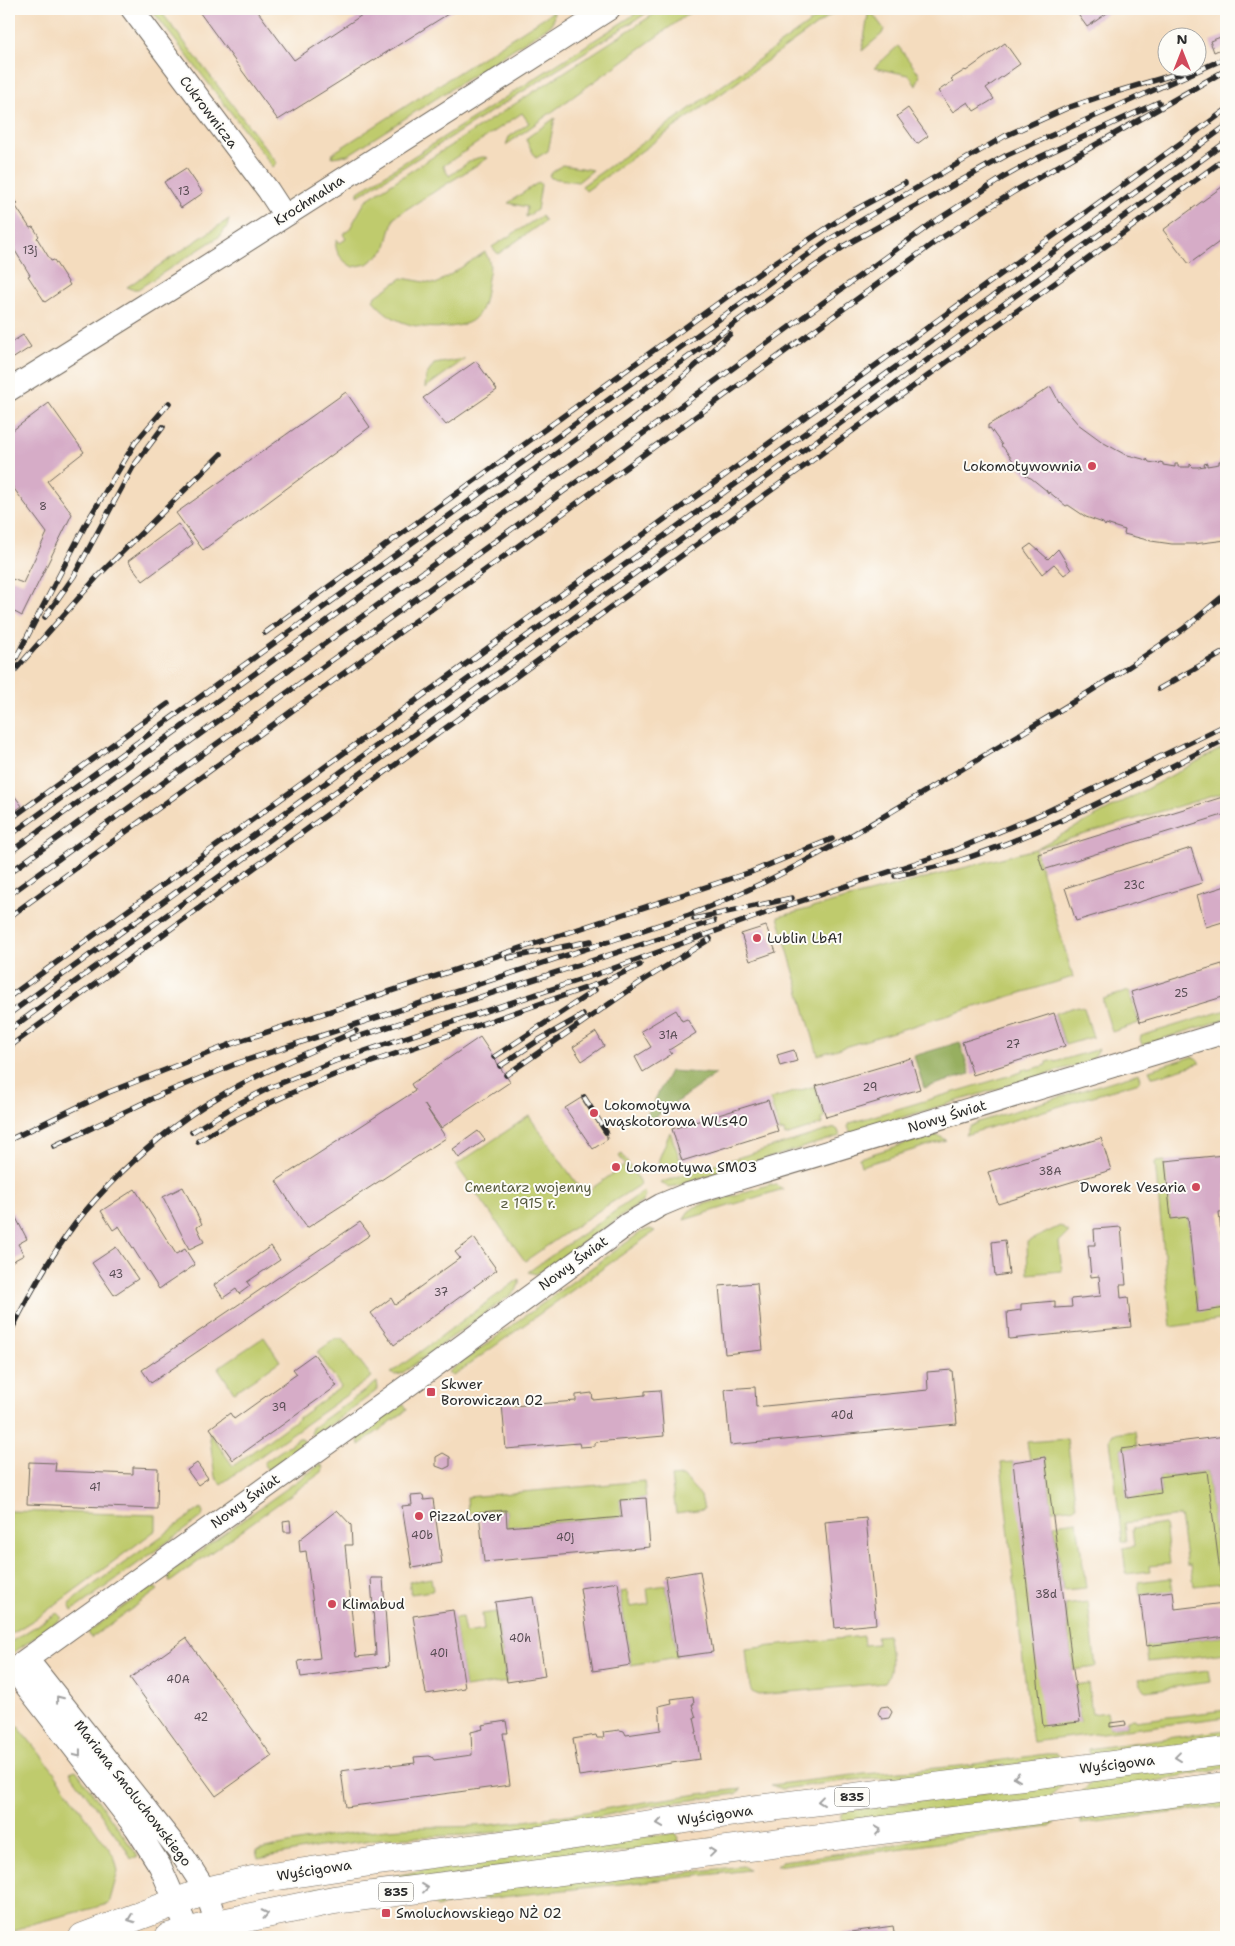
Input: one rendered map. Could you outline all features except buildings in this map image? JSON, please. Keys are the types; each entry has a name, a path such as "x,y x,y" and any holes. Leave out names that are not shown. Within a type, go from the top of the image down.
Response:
{"main road":[{"name":"Wyścigowa","path":"206,1891 252,1880 460,1849 533,1841 756,1809 1226,1751"},
{"name":"835","path":"183,1935 219,1930 334,1900 1226,1786"},
{"name":"835","path":"83,1937 206,1891"}],"street":[{"name":"Cukrownicza","path":"132,9 268,190 285,216"},
{"name":"Krochmalna","path":"9,390 609,9"},
{"name":"Nowy Świat","path":"16,1667 421,1376 543,1284 647,1212 685,1196 1226,1032"},
{"name":"Mariana Smoluchowskiego","path":"16,1667 155,1819 184,1857 206,1891 219,1930"},
{"name":"Mariana Smoluchowskiego","path":"16,1667 136,1828 157,1862 177,1902 183,1935"}],"green space":[{"path":"151,9 159,9 277,163 273,167"},
{"path":"643,9 653,9 358,196 358,192"},
{"path":"662,9 695,9 506,145 509,137 529,123 522,113 443,166 449,176 473,160 483,157 488,158 394,217 385,250 367,264 353,267 339,255 336,247 337,239 340,243 346,239 343,234 349,230 366,200"},
{"path":"829,9 839,9 586,191 582,186"},
{"path":"869,9 884,29 882,34 862,51"},
{"path":"554,11 553,22 546,28 348,155 332,157 333,153"},
{"path":"898,46 920,75 916,86 909,75 874,68"},
{"path":"555,118 548,151 536,158 526,140"},
{"path":"562,165 593,170 578,182 551,178 549,175"},
{"path":"539,182 541,185 537,210 526,217 527,207 508,203"},
{"path":"541,216 545,221 498,254 492,247"},
{"path":"229,219 227,227 220,236 138,289 127,287"},
{"path":"485,252 490,268 485,298 477,315 468,323 438,328 407,324 389,315 373,300 402,278 436,284"},
{"path":"465,359 425,388 426,376 434,364"},
{"path":"1226,746 1226,792 1035,849"},
{"path":"1035,849 1073,977 818,1055 778,917"},
{"path":"1129,991 1139,1023 1112,1032 1103,999"},
{"path":"1078,1006 1084,1008 1093,1037 1065,1045 1055,1013"},
{"path":"1226,1010 1226,1019 1142,1045 1141,1036"},
{"path":"960,1042 970,1074 924,1088 914,1056"},
{"path":"1099,1049 1090,1061 851,1133 848,1127 850,1123 1022,1072 1022,1070 1027,1068 1028,1070 1047,1065 1047,1062 1054,1060 1055,1062"},
{"path":"1191,1057 1196,1058 1201,1063 1154,1077 1149,1070"},
{"path":"670,1071 716,1074 644,1125 643,1122"},
{"path":"1139,1073 1141,1079 1139,1082 965,1135 969,1127 978,1122"},
{"path":"815,1086 825,1118 822,1119 823,1124 785,1136 784,1131 780,1132 770,1099"},
{"name":"Cmentarz wojenny z 1915 r.","path":"529,1116 584,1194 625,1165 619,1156 622,1154 641,1184 525,1261 456,1165"},
{"path":"835,1128 840,1136 677,1186 669,1187 660,1183 691,1172"},
{"path":"670,1132 681,1162 658,1169 659,1159"},
{"path":"933,1135 946,1140 861,1166 859,1158"},
{"path":"1165,1161 1188,1217 1198,1311 1226,1308 1226,1319 1171,1327 1155,1162"},
{"path":"771,1184 783,1189 684,1220 688,1212 695,1207"},
{"path":"644,1191 645,1196 642,1202 547,1268 536,1274 528,1272"},
{"path":"1060,1226 1069,1232 1059,1242 1062,1271 1028,1274 1027,1242"},
{"path":"650,1229 655,1231 453,1376 448,1372 641,1232"},
{"path":"519,1279 516,1291 401,1374 395,1375 391,1373"},
{"path":"264,1337 280,1361 234,1392 218,1368"},
{"path":"335,1339 343,1339 372,1377 221,1484 215,1477 209,1432 233,1466 341,1387 317,1352"},
{"path":"377,1382 378,1388 376,1391 314,1437 311,1432 312,1428"},
{"path":"404,1404 407,1410 359,1445 358,1438 362,1434"},
{"path":"1135,1431 1137,1447 1121,1449 1127,1497 1161,1493 1159,1477 1207,1471 1221,1583 1194,1586 1191,1565 1187,1565 1180,1516 1125,1523 1127,1541 1122,1541 1110,1439 1113,1434"},
{"path":"299,1438 302,1438 305,1443 268,1470 264,1465 265,1462"},
{"path":"1067,1439 1076,1507 1052,1510 1045,1458 1030,1460 1027,1442"},
{"path":"1013,1462 1080,1722 1075,1685 1088,1683 1092,1714 1107,1712 1110,1728 1126,1726 1126,1720 1134,1719 1135,1721 1226,1710 1226,1717 1033,1742 1027,1706 1001,1463"},
{"path":"321,1464 322,1472 170,1582 168,1576 173,1570"},
{"path":"683,1476 701,1496 704,1509 676,1513 671,1477"},
{"path":"644,1481 646,1498 620,1500 622,1517 507,1527 506,1510 468,1513 467,1497"},
{"path":"201,1508 203,1512 202,1517 72,1611 69,1604 82,1593"},
{"path":"9,1511 156,1515 156,1530 40,1616 9,1635"},
{"path":"1077,1521 1086,1588 1063,1590 1054,1524"},
{"path":"1165,1524 1170,1564 1149,1566 1150,1571 1126,1574 1123,1548 1134,1546 1132,1529"},
{"path":"431,1578 432,1591 411,1594 409,1582"},
{"path":"1171,1578 1173,1591 1140,1595 1138,1582"},
{"path":"666,1585 677,1657 631,1665 620,1592 627,1591 630,1607 649,1604 647,1588"},
{"path":"150,1588 158,1590 91,1638 88,1632"},
{"path":"1088,1602 1096,1667 1073,1670 1065,1605"},
{"path":"496,1612 507,1682 465,1688 454,1618 462,1617 465,1633 484,1630 482,1614"},
{"path":"57,1613 62,1618 9,1656 9,1643"},
{"path":"888,1635 891,1666 885,1683 759,1695 752,1692 750,1687 746,1649 863,1636 864,1645 877,1644 876,1636"},
{"path":"1226,1636 1226,1653 1148,1662 1146,1646"},
{"path":"1208,1670 1210,1682 1146,1691 1139,1679"},
{"path":"9,1718 17,1725 52,1769 114,1856 118,1871 109,1904 31,1924 9,1934"},
{"path":"1226,1730 1226,1741 1089,1758 1088,1749"},
{"path":"1057,1754 1062,1758 934,1776 851,1780 782,1789 771,1785 853,1775 960,1766"},
{"path":"1226,1761 1226,1768 1079,1795 1090,1784 1092,1778"},
{"path":"76,1770 138,1856 131,1859 126,1849 70,1772"},
{"path":"1066,1782 1052,1794 1051,1798 845,1823 841,1817 844,1811"},
{"path":"742,1789 735,1794 648,1806 567,1824 470,1835 387,1838 319,1847 258,1859 256,1851 365,1831 413,1827 478,1826"},
{"path":"1226,1796 1226,1806 1081,1824 1080,1814"},
{"path":"1054,1818 1055,1823 1050,1827 776,1866 782,1861 873,1849 932,1836"},
{"path":"676,1833 679,1838 677,1844 271,1902 270,1896 405,1874 485,1855"},
{"path":"743,1866 749,1870 491,1898 437,1907 433,1903 447,1897 573,1879 657,1876"}],"railway":[{"path":"842,247 1007,155 1226,58"},
{"path":"9,917 938,240 1015,191 1226,70"},
{"path":"9,836 828,240 1005,136 1067,108 1162,78"},
{"path":"9,895 931,224 1004,177 1040,157 1159,102"},
{"path":"9,997 1226,110"},
{"path":"9,1014 1226,126"},
{"path":"9,1030 1226,142"},
{"path":"9,1047 1226,158"},
{"path":"265,633 768,267 851,212 905,183"},
{"path":"9,853 787,285 848,244"},
{"path":"9,873 631,421 659,399 730,334"},
{"path":"16,658 87,522 135,443 169,403"},
{"path":"45,617 74,576 133,467 163,427"},
{"path":"9,677 98,576 221,454"},
{"path":"54,1146 162,1094 238,1063 689,915 757,886 854,834 1094,689 1179,632 1226,594"},
{"path":"1159,689 1226,651"},
{"path":"9,820 168,704"},
{"path":"192,1132 236,1105 269,1088 335,1061 606,971 771,911 955,850 1046,812 1226,725"},
{"path":"895,876 961,860 1029,834 1062,820 1226,739"},
{"path":"9,1140 109,1092 234,1043 751,872 832,839"},
{"path":"694,919 792,898"},
{"path":"351,1039 714,921"},
{"path":"506,1075 644,980 710,939"},
{"path":"508,958 591,941"},
{"path":"198,1141 265,1105 334,1075 603,982 640,965"},
{"path":"494,1057 595,990"},
{"path":"500,1066 539,1040 583,1015"},
{"path":"9,1335 39,1278 75,1224 109,1185 148,1148 175,1126 217,1097 263,1073 356,1031"},
{"path":"584,1097 606,1132"}],"place":[{"name":"Lokomotywownia","path":"1092,466"},
{"name":"Lublin LbA1","path":"757,938"},
{"name":"Lokomotywa wąskotorowa WLs40","path":"594,1113"},
{"name":"Lokomotywa SM03","path":"616,1167"},
{"name":"Dworek Vesaria","path":"1196,1187"},
{"name":"Skwer Borowiczan 02","path":"431,1392"},
{"name":"PizzaLover","path":"419,1516"},
{"name":"Klimabud","path":"332,1604"},
{"name":"Smoluchowskiego NŻ 02","path":"386,1913"}]}
